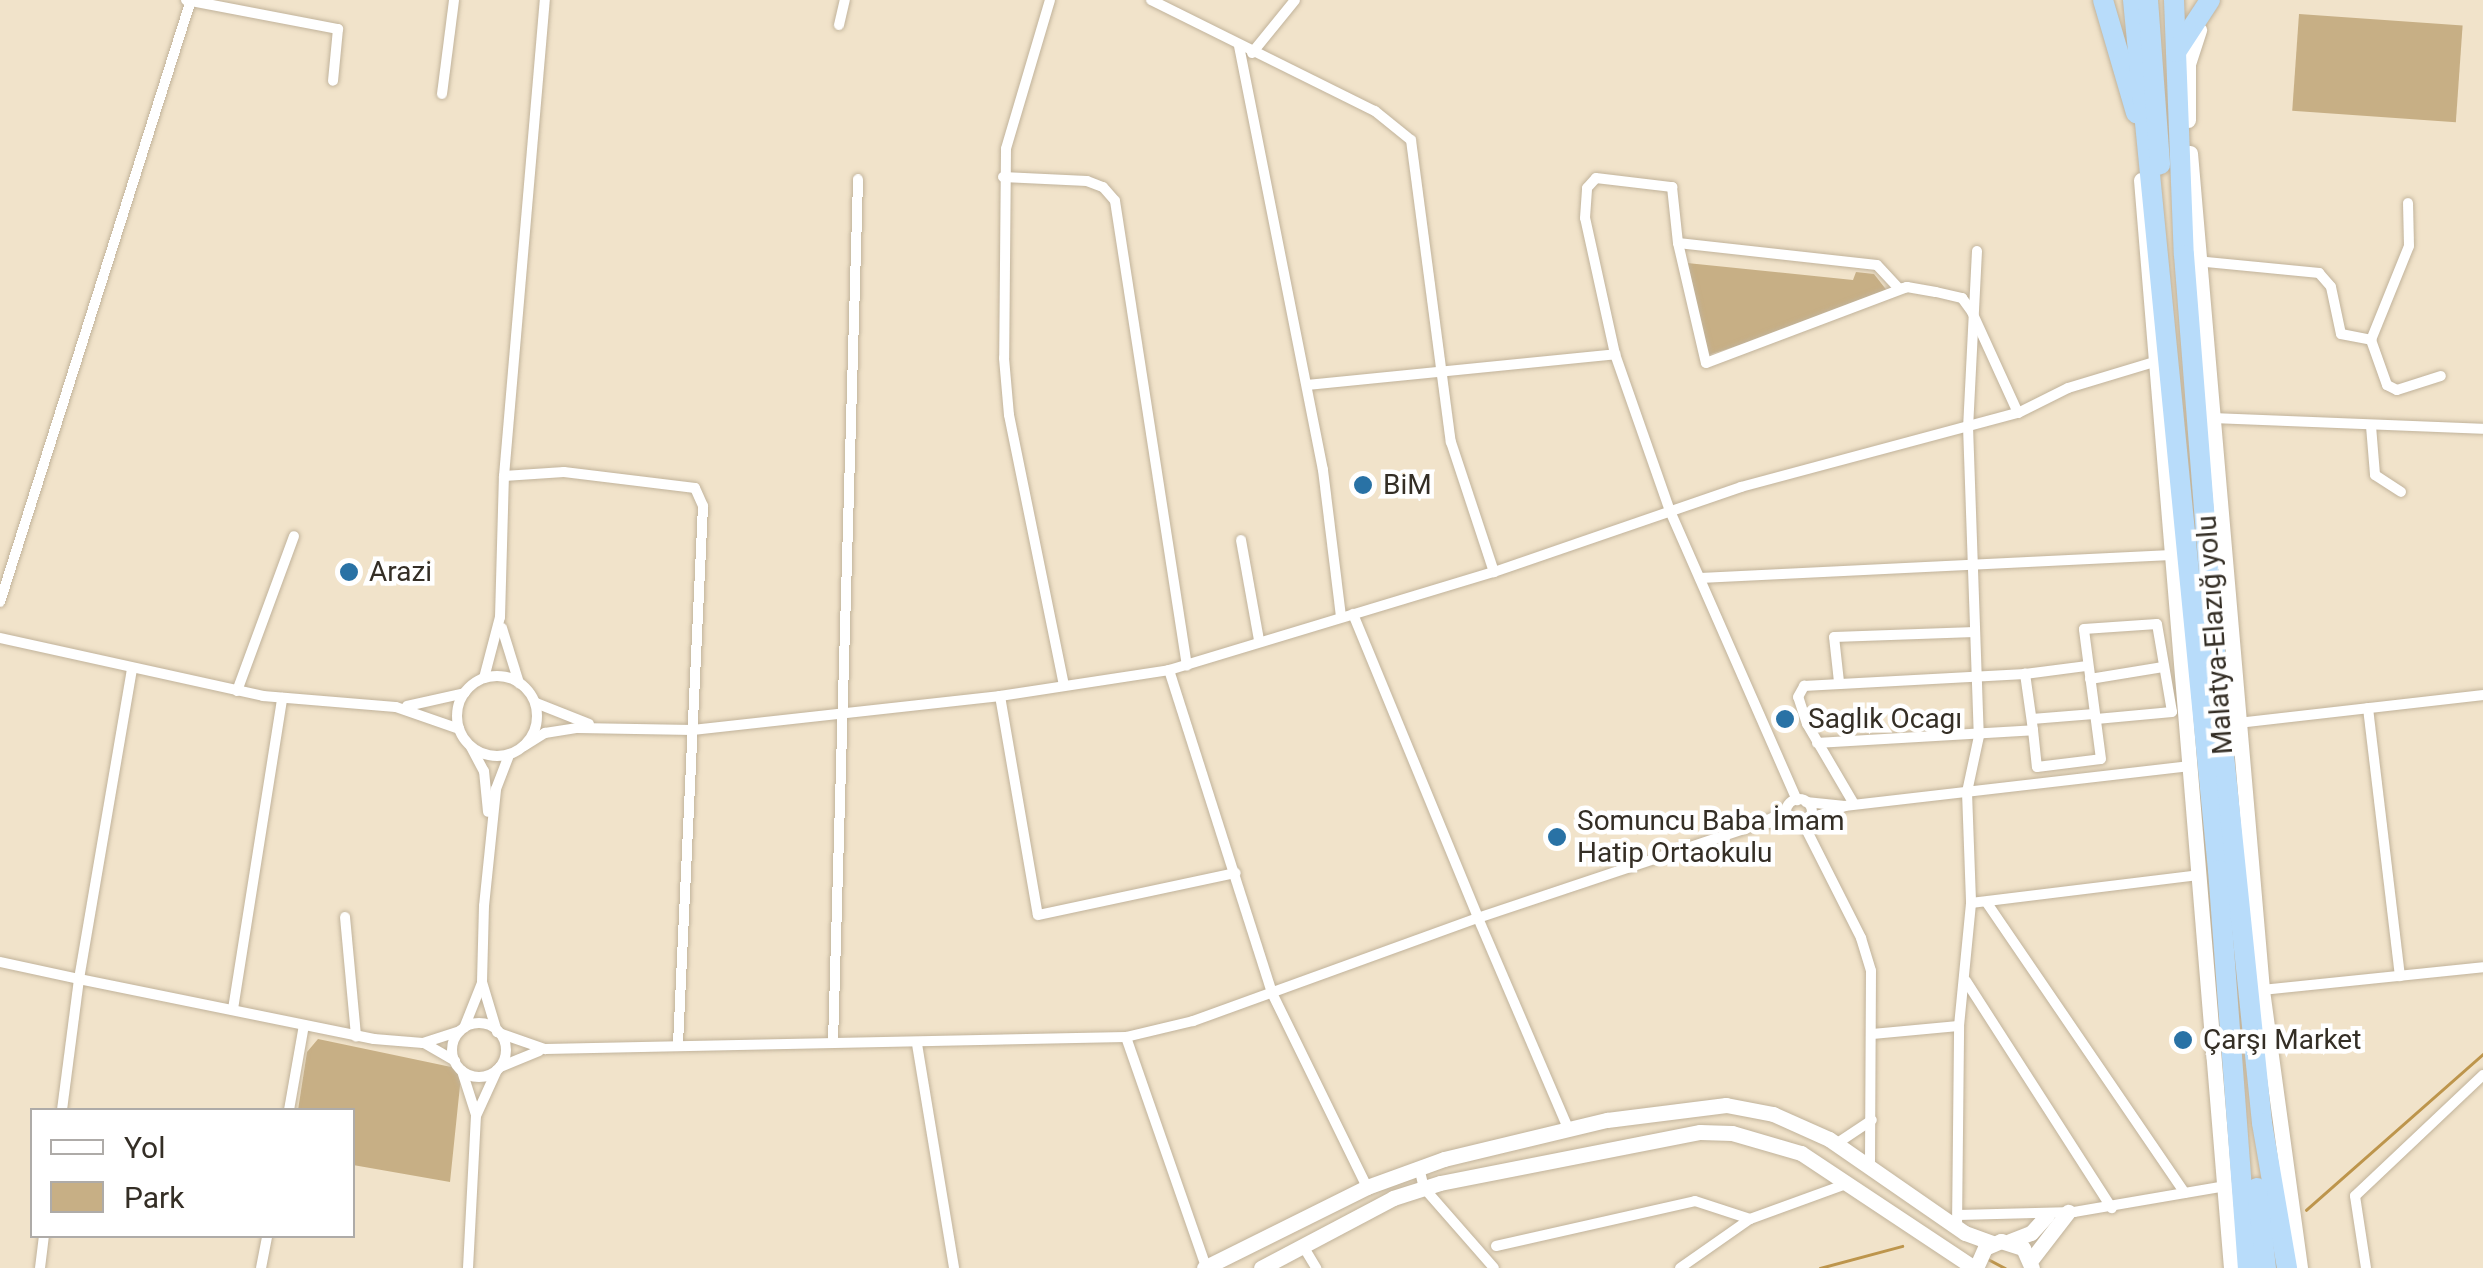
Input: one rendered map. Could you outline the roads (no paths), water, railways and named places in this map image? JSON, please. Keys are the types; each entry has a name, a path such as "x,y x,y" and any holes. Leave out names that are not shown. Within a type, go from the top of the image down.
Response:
{"highway":[{"path":"2102,0 2142,126 2140,180"},
{"name":"Malatya-Elazığ yolu","path":"2133,0 2142,126 2224,933 2248,1268"},
{"path":"2148,0 2160,177 2181,211"},
{"name":"Malatya-Elazığ yolu","path":"2174,0 2173,58 2192,364 2247,998 2287,1268"},
{"path":"2173,58 2195,14 2213,0"},
{"path":"2239,1119 2253,1151 2266,1268"}],"street":[{"path":"0,602 189,0 338,29 333,80"},
{"path":"442,94 454,0"},
{"path":"396,707 465,693 484,678 500,617 504,476 545,0"},
{"path":"839,25 845,0"},
{"path":"1050,0 1003,177 1008,415 1064,685"},
{"path":"1151,0 1375,112 1410,140 1451,442 1494,572"},
{"path":"1252,53 1295,0"},
{"path":"2213,0 2188,64 2196,261 2262,990 2300,1268"},
{"path":"1238,46 1307,385 1347,615 1568,1128"},
{"path":"1003,177 1087,181 1104,186 1115,201 1186,664"},
{"path":"1870,1171 1871,971 1861,938 1807,822 1802,801 1670,511 1615,354 1588,241 1589,183 1618,178 1672,186 1678,243 1706,363 1907,287"},
{"path":"834,1044 840,715 858,179"},
{"path":"2140,180 2193,766 2198,875 2227,1186 2230,1268"},
{"path":"2408,203 2409,246 2371,340 2387,385 2397,390 2441,376"},
{"path":"1678,243 1878,265 1899,290 1907,287 1962,298 2018,413"},
{"path":"1958,1221 1959,1026 1971,903 1967,792 1979,736 1968,426 1977,251"},
{"path":"2196,261 2319,273 2331,287 2341,334 2371,340"},
{"path":"1307,385 1438,367 1615,354"},
{"path":"470,746 509,755 545,733 604,728 693,730 1000,696 1169,670 1494,572 1670,511 2018,413 2068,388 2154,362"},
{"path":"2192,364 2220,551"},
{"path":"2210,418 2483,429"},
{"path":"2372,426 2375,475 2401,492"},
{"path":"504,476 564,472 695,488 703,506 678,1045"},
{"path":"237,691 294,536"},
{"path":"1241,540 1259,640"},
{"path":"1700,578 2171,555"},
{"path":"500,617 519,683 533,699 548,712 604,728"},
{"path":"1817,743 1979,736 2033,725 2095,717 2172,712 2157,624 2084,629 2087,666 2090,679 2095,717 2100,759 2036,766 2033,725 2025,674"},
{"path":"1839,682 1834,637 1975,632"},
{"path":"0,638 237,691 396,707 459,729 484,771 489,832 482,982 462,1030 458,1066 476,1116"},
{"path":"1850,805 1798,697 1804,686 1977,679 2087,666"},
{"path":"2090,679 2163,667"},
{"path":"62,1108 132,670"},
{"path":"1169,670 1272,994 1367,1187"},
{"path":"484,678 519,683"},
{"path":"459,729 465,693"},
{"path":"1000,696 1038,915 1236,874"},
{"path":"2238,723 2483,696"},
{"path":"233,1010 282,698"},
{"path":"524,746 537,722 533,699"},
{"path":"2368,708 2400,976"},
{"path":"489,832 509,755"},
{"path":"2193,766 2224,933"},
{"path":"1802,801 1850,805 2193,766"},
{"path":"423,1043 483,1077 545,1049 1126,1037 1272,994 1478,918 1788,816 1802,801"},
{"path":"1788,816 1807,822 1850,805"},
{"path":"1971,903 2198,875"},
{"path":"1988,903 2185,1192"},
{"path":"346,918 356,1036"},
{"path":"0,962 356,1036 423,1043 485,1024 545,1049"},
{"path":"2262,990 2483,968"},
{"path":"1966,980 2112,1208"},
{"path":"468,1268 476,1116 506,1051 482,982"},
{"path":"289,1108 304,1026"},
{"path":"1872,1034 1959,1026"},
{"path":"1126,1037 1205,1268 1367,1187 1420,1167 1568,1128 1726,1105 1773,1114 1836,1144 1870,1171 2001,1242 2033,1265 2068,1212"},
{"path":"917,1044 954,1268"},
{"path":"2366,1268 2355,1196 2483,1075"},
{"path":"1836,1144 1872,1120"},
{"path":"1261,1268 1424,1188 1700,1132 1784,1146 1850,1182 1975,1268 2001,1242 2030,1232 2047,1215"},
{"path":"1420,1167 1424,1188 1494,1268"},
{"path":"1680,1268 1750,1219 1850,1182"},
{"path":"1958,1221 2112,1208 2227,1186"},
{"path":"1496,1246 1695,1202 1750,1219"},
{"path":"40,1268 44,1238"},
{"path":"261,1268 267,1238"},
{"path":"1303,1246 1316,1268"}],"waterway":[{"path":"2306,1210 2483,1054"},
{"path":"1820,1268 1902,1246"},
{"path":"1988,1259 2005,1268"}],"place":[{"name":"BiM","path":"1363,485"},
{"name":"Arazi","path":"349,572"},
{"name":"Saglık Ocagı","path":"1785,719"},
{"name":"Somuncu Baba İmam Hatip Ortaokulu","path":"1557,837"},
{"name":"Çarşı Market","path":"2183,1040"}]}
